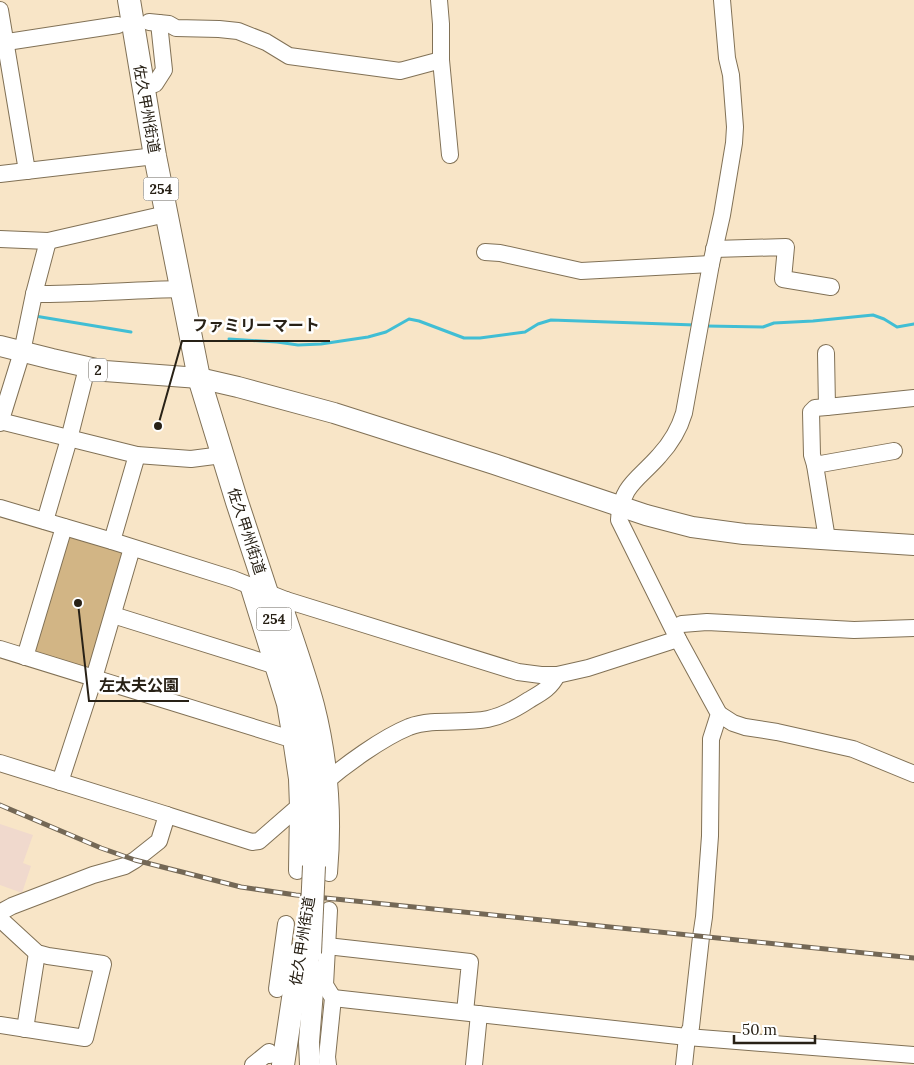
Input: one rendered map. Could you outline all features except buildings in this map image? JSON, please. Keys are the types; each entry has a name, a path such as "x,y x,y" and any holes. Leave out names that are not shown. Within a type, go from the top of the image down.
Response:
{"highway":[{"name":"佐久甲州街道","path":"129,0 155,156 199,378 267,593 305,727 314,794 312,954 277,1060"},
{"name":"254","path":"312,954 315,1064"}],"main road":[{"name":"2","path":"0,346 105,371 199,378"},
{"path":"199,378 334,413 512,470 646,516 710,530 744,534 914,545"}],"street":[{"path":"439,0 450,155"},
{"path":"722,0 727,58 731,75 735,127 734,143 684,413 676,433 661,455 640,475 624,496 620,507 619,520 676,634 719,714 733,723 745,727 778,732 853,750 914,774"},
{"path":"0,10 3,42 27,171"},
{"path":"143,86 155,84 164,70 154,23 169,24 176,28 219,28 238,31 266,42 289,56 400,71 442,60"},
{"path":"3,42 118,25"},
{"path":"0,174 155,156"},
{"path":"0,239 48,241 166,214"},
{"path":"48,241 34,294 22,352 0,422 137,455 190,459 222,454"},
{"path":"485,252 500,253 581,271 786,247 783,279 831,287"},
{"path":"34,294 181,289"},
{"path":"826,353 827,407"},
{"path":"45,521 87,368"},
{"path":"827,539 812,456 811,412 815,408 914,398"},
{"path":"815,465 894,451"},
{"path":"112,541 137,455"},
{"path":"0,508 233,579 267,593 518,672 557,675 588,668 676,634 682,624 707,622 854,630 914,628"},
{"path":"25,657 64,527"},
{"path":"60,782 94,678 132,548"},
{"path":"267,593 273,665 285,704 313,870"},
{"path":"267,593 287,614 316,705 332,819 313,870"},
{"path":"113,615 273,665"},
{"path":"0,649 291,739"},
{"path":"327,781 363,754 408,728 423,723 490,719 509,712 546,690 554,682 557,675"},
{"path":"684,1065 687,1036 691,1027 704,917 710,836 711,739 719,714"},
{"path":"0,763 252,842 259,840 301,805"},
{"path":"0,915 12,906 93,875 125,866 160,840 167,815"},
{"path":"315,1064 326,1058 333,998 312,954 329,910"},
{"path":"0,919 38,953 103,964 85,1038 0,1025"},
{"path":"277,989 286,924"},
{"path":"25,1029 38,953"},
{"path":"312,954 470,962 474,1065"},
{"path":"333,998 687,1036 914,1055"},
{"path":"253,1065 269,1052 277,1060"}],"shaded area":[{"path":"69,535 120,549 125,555 91,668 85,671 33,655"},
{"path":"0,824 33,835 23,863 31,866 22,893 0,885"}],"waterway":[{"path":"706,326 763,327 774,323 873,315 897,327 914,324"},
{"path":"35,316 131,332"},
{"path":"229,339 298,345 321,344 368,337 386,332 409,319 464,338 480,338 525,332 538,324 551,320 695,325"}],"railway":[{"path":"0,805 101,848 135,860 241,887 296,895 914,958"}],"place":[{"name":"ファミリーマート","path":"158,426"},
{"name":"左太夫公園","path":"78,603"}]}
